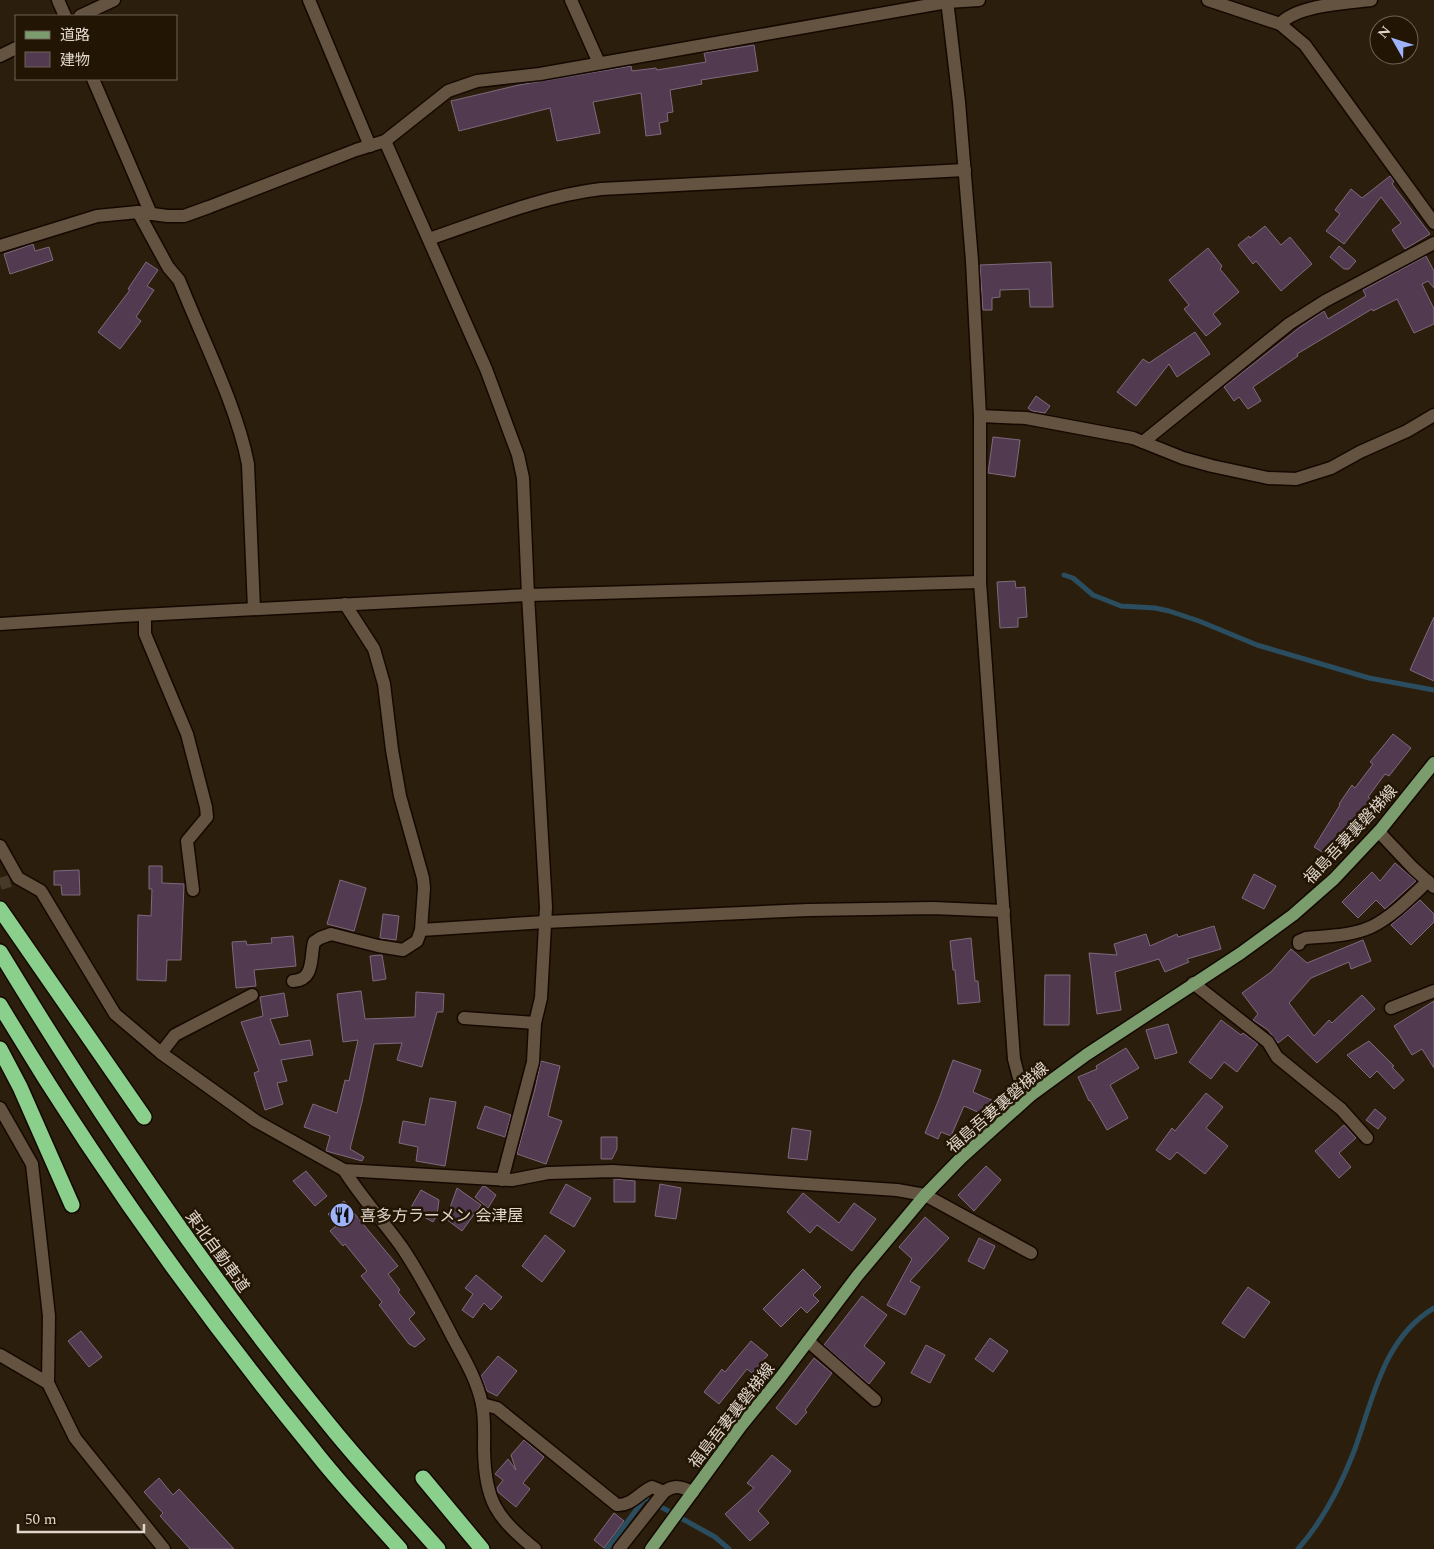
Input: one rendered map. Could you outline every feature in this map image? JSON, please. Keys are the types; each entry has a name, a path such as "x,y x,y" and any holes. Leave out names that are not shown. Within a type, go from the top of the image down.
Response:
{"highway":[{"path":"0,909 144,1117"},
{"name":"東北自動車道","path":"0,952 45,1026 129,1156 223,1289 331,1427 438,1549"},
{"path":"0,1005 39,1070 118,1191 200,1306 314,1451 400,1549"},
{"path":"0,1049 20,1087 72,1205"},
{"path":"423,1478 482,1549"}],"main road":[{"name":"福島吾妻裏磐梯線","path":"651,1549 741,1426 858,1275 925,1195 961,1158 1030,1096 1086,1055 1241,953 1294,915 1334,879 1379,832 1434,763"}],"street":[{"path":"58,0 65,15"},
{"path":"82,15 114,0"},
{"path":"309,0 370,146"},
{"path":"571,0 599,63"},
{"path":"0,246 97,216 145,213 184,216 385,141 448,91 477,81 540,74 947,1 979,0"},
{"path":"1208,0 1280,24 1305,45 1434,223"},
{"path":"1280,24 1287,16 1325,5 1371,0"},
{"path":"947,1 959,102 972,261 980,416 980,582 1014,1059 1019,1078 1030,1096"},
{"path":"0,56 15,48"},
{"path":"92,80 168,267 179,280 184,292 244,444 248,464 254,609"},
{"path":"385,141 486,369 518,454 524,478 528,594 546,907 541,998 535,1022 533,1062 502,1180"},
{"path":"429,239 532,203 574,192 965,170"},
{"path":"1142,442 1289,324 1325,301 1434,243"},
{"path":"980,416 1026,418 1133,438 1183,458 1212,466 1268,478 1296,479 1331,468 1360,452 1407,431 1434,415"},
{"path":"0,624 528,594 980,582"},
{"path":"293,982 300,981 310,970 314,942 320,938 331,934 378,946 403,950 417,941 421,930 423,878 400,796 384,684 374,649 346,604"},
{"path":"145,615 145,634 187,734 206,807 207,817 188,841 193,890"},
{"path":"1299,944 1300,941 1306,938 1350,933 1370,927 1431,884 1379,832"},
{"path":"0,846 14,879 41,891 116,1014 161,1053 256,1121 344,1170 502,1180 512,1180 548,1173 613,1171 897,1190 925,1195 1031,1253"},
{"path":"421,930 545,922 836,910 932,908 1004,911"},
{"path":"1193,983 1268,1042 1277,1057 1341,1108 1368,1138"},
{"path":"1391,1008 1434,991"},
{"path":"161,1053 175,1035 252,995"},
{"path":"464,1018 535,1022"},
{"path":"0,1108 32,1164 48,1316 48,1383 75,1438 164,1549"},
{"path":"344,1170 357,1190 401,1246 423,1281 472,1374 482,1404 484,1464 492,1504 510,1529 535,1549"},
{"path":"808,1341 875,1400"},
{"path":"0,1355 48,1383"},
{"path":"482,1404 497,1408 616,1505 627,1504 640,1493 652,1487 664,1492"},
{"path":"619,1549 664,1492 670,1488 678,1487 693,1492"}],"building":[{"path":"754,45 758,71 701,80 702,84 670,90 673,112 667,113 668,121 659,123 661,134 646,136 641,93 593,102 600,133 557,141 550,108 459,131 451,101 519,85 631,66 632,71 656,68 657,70 706,62 704,53"},
{"path":"1390,176 1394,181 1392,184 1430,234 1405,249 1392,230 1401,223 1381,197 1344,244 1326,231 1340,214 1335,210 1351,189 1362,198"},
{"path":"1265,226 1281,245 1290,237 1312,264 1281,291 1256,261 1253,264 1238,245"},
{"path":"33,244 35,251 49,247 53,260 10,274 4,254"},
{"path":"1339,246 1356,261 1349,269 1344,269 1330,257"},
{"path":"1208,248 1222,266 1220,269 1239,292 1213,314 1221,324 1206,336 1184,309 1189,305 1169,280"},
{"path":"1426,256 1434,271 1434,288 1428,281 1422,284 1434,309 1434,324 1414,333 1397,299 1373,311 1372,309 1297,354 1298,356 1253,387 1261,401 1248,409 1239,397 1234,401 1224,387 1300,327 1324,311 1328,319 1366,296 1363,290"},
{"path":"146,262 158,270 147,286 154,290 136,317 141,321 120,349 98,332 130,290 128,289"},
{"path":"1051,262 1053,307 1030,307 1029,289 1000,290 1000,297 992,298 992,310 983,310 980,265"},
{"path":"1195,332 1210,354 1177,377 1169,364 1136,406 1117,392 1143,359 1149,363"},
{"path":"1036,396 1050,406 1045,413 1032,411 1028,408"},
{"path":"993,437 1020,440 1015,477 988,473"},
{"path":"1015,581 1016,588 1025,587 1027,617 1018,618 1018,627 1000,628 997,582"},
{"path":"1434,617 1434,681 1410,670"},
{"path":"1393,734 1411,748 1389,776 1385,774 1368,797 1374,801 1360,820 1357,817 1332,858 1314,847 1352,785 1355,788 1373,764 1370,762"},
{"path":"1395,863 1416,881 1385,909 1376,900 1358,918 1342,902 1372,872 1380,881"},
{"path":"149,866 162,866 162,883 184,884 181,960 167,960 166,981 137,980 138,915 151,916 152,889 149,889"},
{"path":"79,870 80,895 62,895 61,885 54,885 54,871"},
{"path":"1254,874 1276,886 1264,909 1242,898"},
{"path":"340,880 366,888 354,931 327,924"},
{"path":"1420,900 1434,914 1434,922 1411,945 1391,925"},
{"path":"383,914 399,916 396,940 380,938"},
{"path":"1214,926 1221,949 1187,959 1189,962 1165,972 1159,959 1115,972 1121,1010 1097,1014 1089,953 1117,955 1114,944 1146,934 1150,946 1177,934 1178,937"},
{"path":"293,936 296,966 254,970 256,986 236,988 232,942 246,941 247,945 272,943 271,938"},
{"path":"971,938 975,981 978,981 980,1002 958,1004 950,941"},
{"path":"1363,940 1371,961 1351,969 1349,962 1311,978 1289,1003 1314,1036 1329,1020 1332,1023 1362,995 1375,1009 1317,1063 1288,1035 1278,1043 1268,1030 1253,1020 1258,1014 1242,993 1271,972 1291,949 1307,963"},
{"path":"382,955 386,979 373,981 370,956"},
{"path":"1045,975 1070,975 1069,1025 1044,1025"},
{"path":"361,991 365,1019 415,1017 416,992 444,994 443,1012 437,1012 422,1067 397,1060 402,1043 374,1044 350,1149 364,1157 362,1161 326,1151 330,1136 304,1127 313,1104 337,1113 345,1080 349,1081 358,1040 343,1042 337,994"},
{"path":"284,993 288,1016 270,1019 280,1045 310,1040 313,1055 281,1060 287,1081 277,1083 283,1104 265,1110 254,1073 259,1071 241,1022 263,1016 260,997"},
{"path":"1434,1001 1434,1068 1422,1049 1412,1055 1394,1026"},
{"path":"1221,1020 1241,1035 1243,1033 1258,1044 1237,1072 1224,1062 1211,1079 1189,1062"},
{"path":"1168,1024 1177,1053 1155,1059 1146,1030"},
{"path":"1369,1041 1394,1066 1392,1067 1404,1080 1394,1089 1377,1071 1370,1078 1347,1055"},
{"path":"1126,1048 1139,1068 1110,1085 1128,1118 1107,1130 1089,1101 1078,1077 1097,1069 1096,1066"},
{"path":"953,1060 981,1070 973,1092 996,1102 989,1117 964,1106 951,1136 941,1132 938,1139 925,1133"},
{"path":"541,1061 560,1066 548,1116 562,1121 546,1164 517,1154"},
{"path":"1206,1093 1223,1107 1206,1128 1228,1146 1205,1174 1177,1152 1170,1160 1156,1150 1172,1128 1175,1131"},
{"path":"430,1098 456,1102 445,1166 416,1161 418,1147 399,1143 403,1121 425,1125"},
{"path":"485,1106 511,1115 505,1137 477,1128"},
{"path":"1375,1109 1386,1118 1378,1129 1366,1120"},
{"path":"1344,1125 1356,1138 1339,1153 1351,1167 1339,1178 1315,1151"},
{"path":"792,1128 811,1131 807,1160 788,1158"},
{"path":"601,1137 617,1137 617,1149 612,1159 601,1159"},
{"path":"986,1166 1001,1180 974,1211 958,1195"},
{"path":"306,1171 327,1196 315,1206 293,1181"},
{"path":"614,1179 635,1181 635,1202 614,1202"},
{"path":"566,1184 591,1198 574,1227 550,1213"},
{"path":"660,1184 681,1188 676,1219 655,1216"},
{"path":"483,1186 496,1195 488,1208 475,1197"},
{"path":"457,1188 481,1205 462,1231 446,1219"},
{"path":"421,1190 439,1200 437,1215 433,1222 410,1209"},
{"path":"803,1193 839,1223 854,1203 876,1219 852,1251 817,1225 810,1233 787,1212"},
{"path":"344,1201 398,1266 388,1274 400,1290 398,1292 415,1313 409,1319 425,1339 415,1347 409,1344 379,1305 382,1302 361,1276 367,1271 345,1244 343,1246 330,1231 337,1225 328,1214"},
{"path":"925,1217 949,1238 910,1281 920,1287 905,1315 887,1305 912,1259 899,1247"},
{"path":"545,1235 565,1251 542,1282 522,1266"},
{"path":"979,1238 995,1246 984,1269 968,1261"},
{"path":"803,1269 821,1287 813,1295 819,1301 807,1313 801,1307 781,1327 763,1309"},
{"path":"476,1275 502,1297 491,1310 484,1303 473,1318 462,1310 473,1294 465,1288"},
{"path":"1248,1287 1270,1302 1244,1338 1222,1323"},
{"path":"862,1296 887,1315 864,1346 885,1363 869,1384 824,1345"},
{"path":"81,1331 102,1357 89,1367 68,1341"},
{"path":"990,1338 1008,1351 993,1372 975,1359"},
{"path":"751,1341 768,1355 752,1373 747,1369 719,1404 704,1392 722,1369 725,1372"},
{"path":"926,1345 945,1355 930,1383 911,1373"},
{"path":"498,1356 517,1371 497,1396 487,1391 481,1376"},
{"path":"814,1358 832,1373 805,1410 807,1412 796,1425 776,1408"},
{"path":"524,1440 544,1457 523,1483 530,1489 516,1507 498,1492 497,1488 503,1480 495,1474 508,1459 516,1470 511,1455"},
{"path":"772,1455 791,1471 758,1511 769,1523 750,1541 725,1514 754,1488 747,1483"},
{"path":"159,1478 173,1495 179,1489 234,1549 190,1549 160,1516 163,1513 144,1492"},
{"path":"614,1513 624,1521 604,1548 594,1540"}],"waterway":[{"path":"1064,575 1073,578 1093,595 1121,606 1155,608 1169,611 1257,645 1369,678 1434,690"},
{"path":"1298,1549 1323,1516 1342,1479 1353,1454 1374,1393 1391,1354 1402,1336 1416,1321 1434,1308"},
{"path":"607,1549 645,1498 715,1537 729,1549"}],"tunnel":[{"path":"0,884 10,881"}],"place":[{"name":"喜多方ラーメン 会津屋","path":"342,1215"}]}
